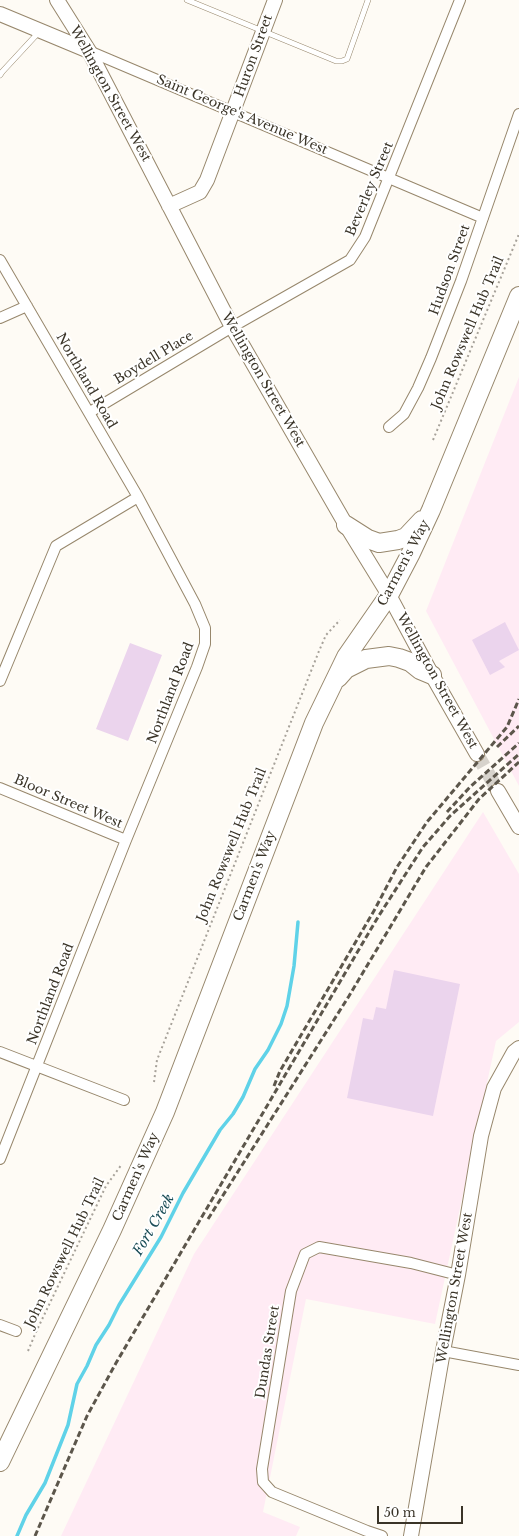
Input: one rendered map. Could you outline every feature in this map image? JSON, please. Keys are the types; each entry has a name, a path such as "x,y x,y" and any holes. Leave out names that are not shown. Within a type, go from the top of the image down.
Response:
{"highway":[{"name":"Carmen's Way","path":"0,1462 112,1230 162,1119 314,723 346,657 389,595 411,553 431,510 519,296"},
{"path":"346,525 368,539 379,543 398,540 406,537 413,531 431,510"},
{"path":"336,680 346,669 366,659 389,656 410,662 420,670 432,675"}],"main road":[{"name":"Wellington Street West","path":"57,0 89,51 232,327 346,525 389,595 432,675 478,754"},
{"name":"Huron Street","path":"169,206 200,192 208,180 262,31 275,0"},
{"name":"Saint George's Avenue West","path":"0,14 89,51"},
{"path":"498,790 519,827"},
{"name":"Wellington Street West","path":"411,1536 458,1275 481,1136 494,1088 514,1052 519,1048"}],"street":[{"name":"Beverley Street","path":"232,327 350,260 365,237 390,178 460,0"},
{"name":"Saint George's Avenue West","path":"89,51 483,218"},
{"name":"Hudson Street","path":"389,427 404,414 418,388 461,281 519,114"},
{"name":"Northland Road","path":"0,260 90,412 138,497 195,604 205,628 205,644 197,668 126,840 0,1159"},
{"path":"0,318 27,306"},
{"name":"Boydell Place","path":"90,412 232,327"},
{"path":"0,681 56,546 138,497"},
{"name":"Bloor Street West","path":"0,788 126,840"},
{"path":"0,1052 124,1100"},
{"name":"Dundas Street","path":"382,1536 272,1492 263,1482 262,1469 291,1291 305,1254 319,1247 411,1263 458,1275"},
{"path":"0,1325 16,1331"},
{"path":"443,1352 519,1365"}],"lane":[{"path":"187,0 336,61 347,59 368,0"},
{"path":"0,76 40,31"}],"path":[{"name":"John Rowswell Hub Trail","path":"433,440 519,234"},
{"name":"John Rowswell Hub Trail","path":"154,1082 157,1060 319,651 326,635 340,620"},
{"name":"John Rowswell Hub Trail","path":"28,1352 36,1332 106,1186 122,1164"}],"shaded area":[{"path":"519,377 519,786 426,611"},
{"path":"483,812 519,874 519,1022 496,1041 435,1324 306,1299 263,1512 300,1527 296,1536 61,1536 194,1254"}],"building":[{"path":"505,622 519,650 499,661 505,667 490,675 472,640"},
{"path":"130,643 162,655 128,741 96,729"},
{"path":"394,970 460,984 433,1116 347,1098 363,1018 373,1020 376,1007 386,1009"}],"waterway":[{"name":"Fort Creek","path":"17,1536 26,1515 45,1483 68,1425 77,1384 96,1345 161,1237 183,1193 220,1130 233,1114 243,1097 255,1069 268,1050 281,1024 287,1006 294,966 298,922"}],"tunnel":[{"path":"477,754 498,791"}],"railway":[{"path":"274,1086 280,1071 375,909 397,867 427,822 507,727 519,699"},
{"path":"497,747 519,726"},
{"path":"447,812 470,787 519,743"},
{"path":"35,1536 87,1416 116,1363 378,917 423,847 450,816 519,754"},
{"path":"208,1219 349,996 426,867 479,799 519,762"}]}
